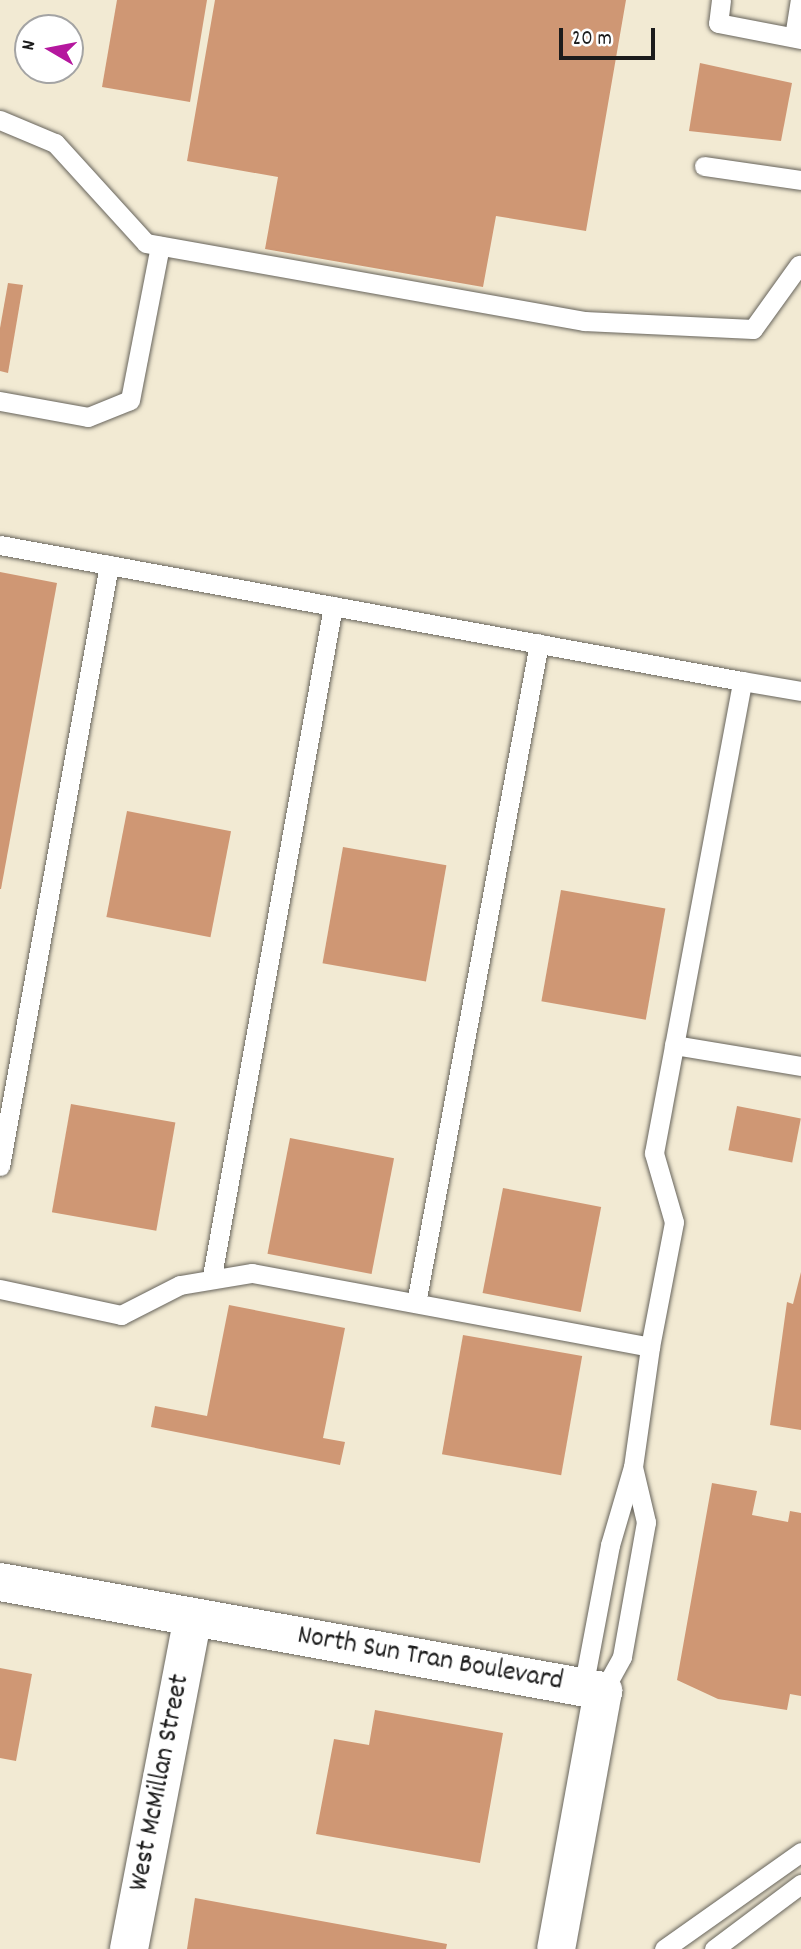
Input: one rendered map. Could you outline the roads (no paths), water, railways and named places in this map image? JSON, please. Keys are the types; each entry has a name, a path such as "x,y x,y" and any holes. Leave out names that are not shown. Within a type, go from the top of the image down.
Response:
{"street":[{"name":"North Sun Tran Boulevard","path":"0,1582 593,1690 562,1948"},
{"name":"West McMillan Street","path":"129,1949 193,1618"}],"lane":[{"path":"721,0 718,23 797,38 800,0"},
{"path":"0,120 55,143 146,243 160,246 584,321 753,328 799,265"},
{"path":"704,166 801,180"},
{"path":"0,401 88,417 130,400 160,246"},
{"path":"0,545 801,691"},
{"path":"0,1166 109,565"},
{"path":"212,1276 333,606"},
{"path":"416,1303 539,643"},
{"path":"593,1690 610,1545 633,1467 650,1347 674,1222 654,1153 742,681"},
{"path":"674,1045 801,1066"},
{"path":"0,1289 121,1315 212,1276 252,1273 650,1347"},
{"path":"593,1690 622,1657 646,1522 633,1467"},
{"path":"664,1949 801,1852"},
{"path":"714,1949 801,1884"}]}
